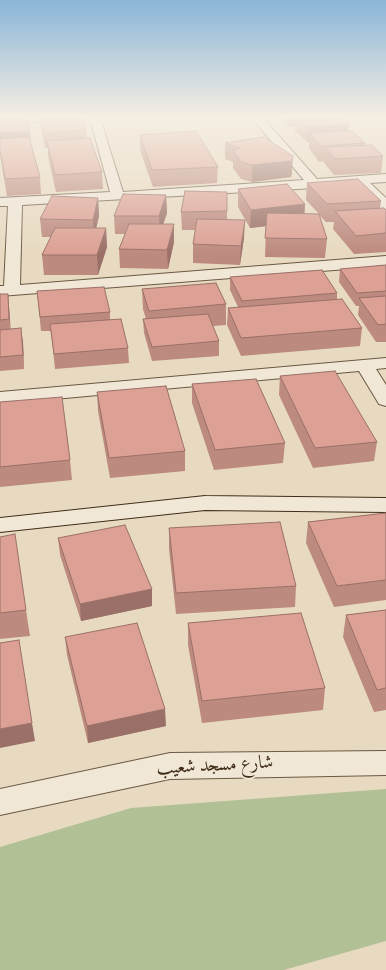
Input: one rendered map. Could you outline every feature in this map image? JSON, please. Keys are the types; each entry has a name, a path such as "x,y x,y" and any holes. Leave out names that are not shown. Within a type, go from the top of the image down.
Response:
{"street":[{"path":"108,163 118,196"},
{"path":"297,163 315,184"},
{"path":"0,202 315,184 386,178"},
{"path":"360,180 386,206"},
{"path":"15,201 6,291 386,261"},
{"path":"0,398 386,363"},
{"path":"364,365 386,400"},
{"path":"0,525 205,503 386,505"},
{"name":"شارع مسجد شعيب","path":"0,802 170,766 386,763"}],"green space":[{"path":"386,789 386,941 284,970 0,970 0,847 131,808"}],"building":[{"path":"2,163 36,163 40,177 5,179"},
{"path":"52,163 99,163 102,172 55,175"},
{"path":"150,163 216,163 218,167 152,170"},
{"path":"246,163 269,163 252,165"},
{"path":"358,179 381,201 327,204 307,183"},
{"path":"287,184 305,204 251,210 238,189"},
{"path":"185,191 227,192 227,211 181,212"},
{"path":"123,194 166,195 159,216 114,216"},
{"path":"52,196 98,198 93,220 40,219"},
{"path":"384,208 386,210 386,233 356,236 335,211"},
{"path":"267,213 319,214 327,239 265,238"},
{"path":"197,219 245,220 241,246 193,244"},
{"path":"129,224 174,224 167,250 119,249"},
{"path":"55,228 106,228 97,255 42,255"},
{"path":"386,265 386,291 357,293 340,269"},
{"path":"322,270 337,293 242,301 230,277"},
{"path":"216,283 226,304 149,311 142,289"},
{"path":"104,287 110,312 40,317 37,291"},
{"path":"0,294 8,294 9,319 0,320"},
{"path":"386,296 386,324 378,325 359,298"},
{"path":"342,299 362,328 241,338 228,308"},
{"path":"208,314 219,341 152,347 143,319"},
{"path":"121,319 128,348 54,354 50,324"},
{"path":"21,328 23,355 0,357 0,330"},
{"path":"335,371 377,442 315,448 280,376"},
{"path":"256,379 285,443 215,450 192,384"},
{"path":"166,386 185,451 109,458 97,392"},
{"path":"62,397 70,460 0,467 0,402"},
{"path":"386,513 386,580 337,586 308,522"},
{"path":"280,522 296,586 176,593 169,528"},
{"path":"125,525 152,589 80,604 58,538"},
{"path":"15,534 26,610 0,613 0,537"},
{"path":"386,610 386,688 377,690 346,615"},
{"path":"301,613 325,688 202,701 188,623"},
{"path":"137,623 165,709 87,726 65,637"},
{"path":"19,640 32,723 0,729 0,643"}]}
